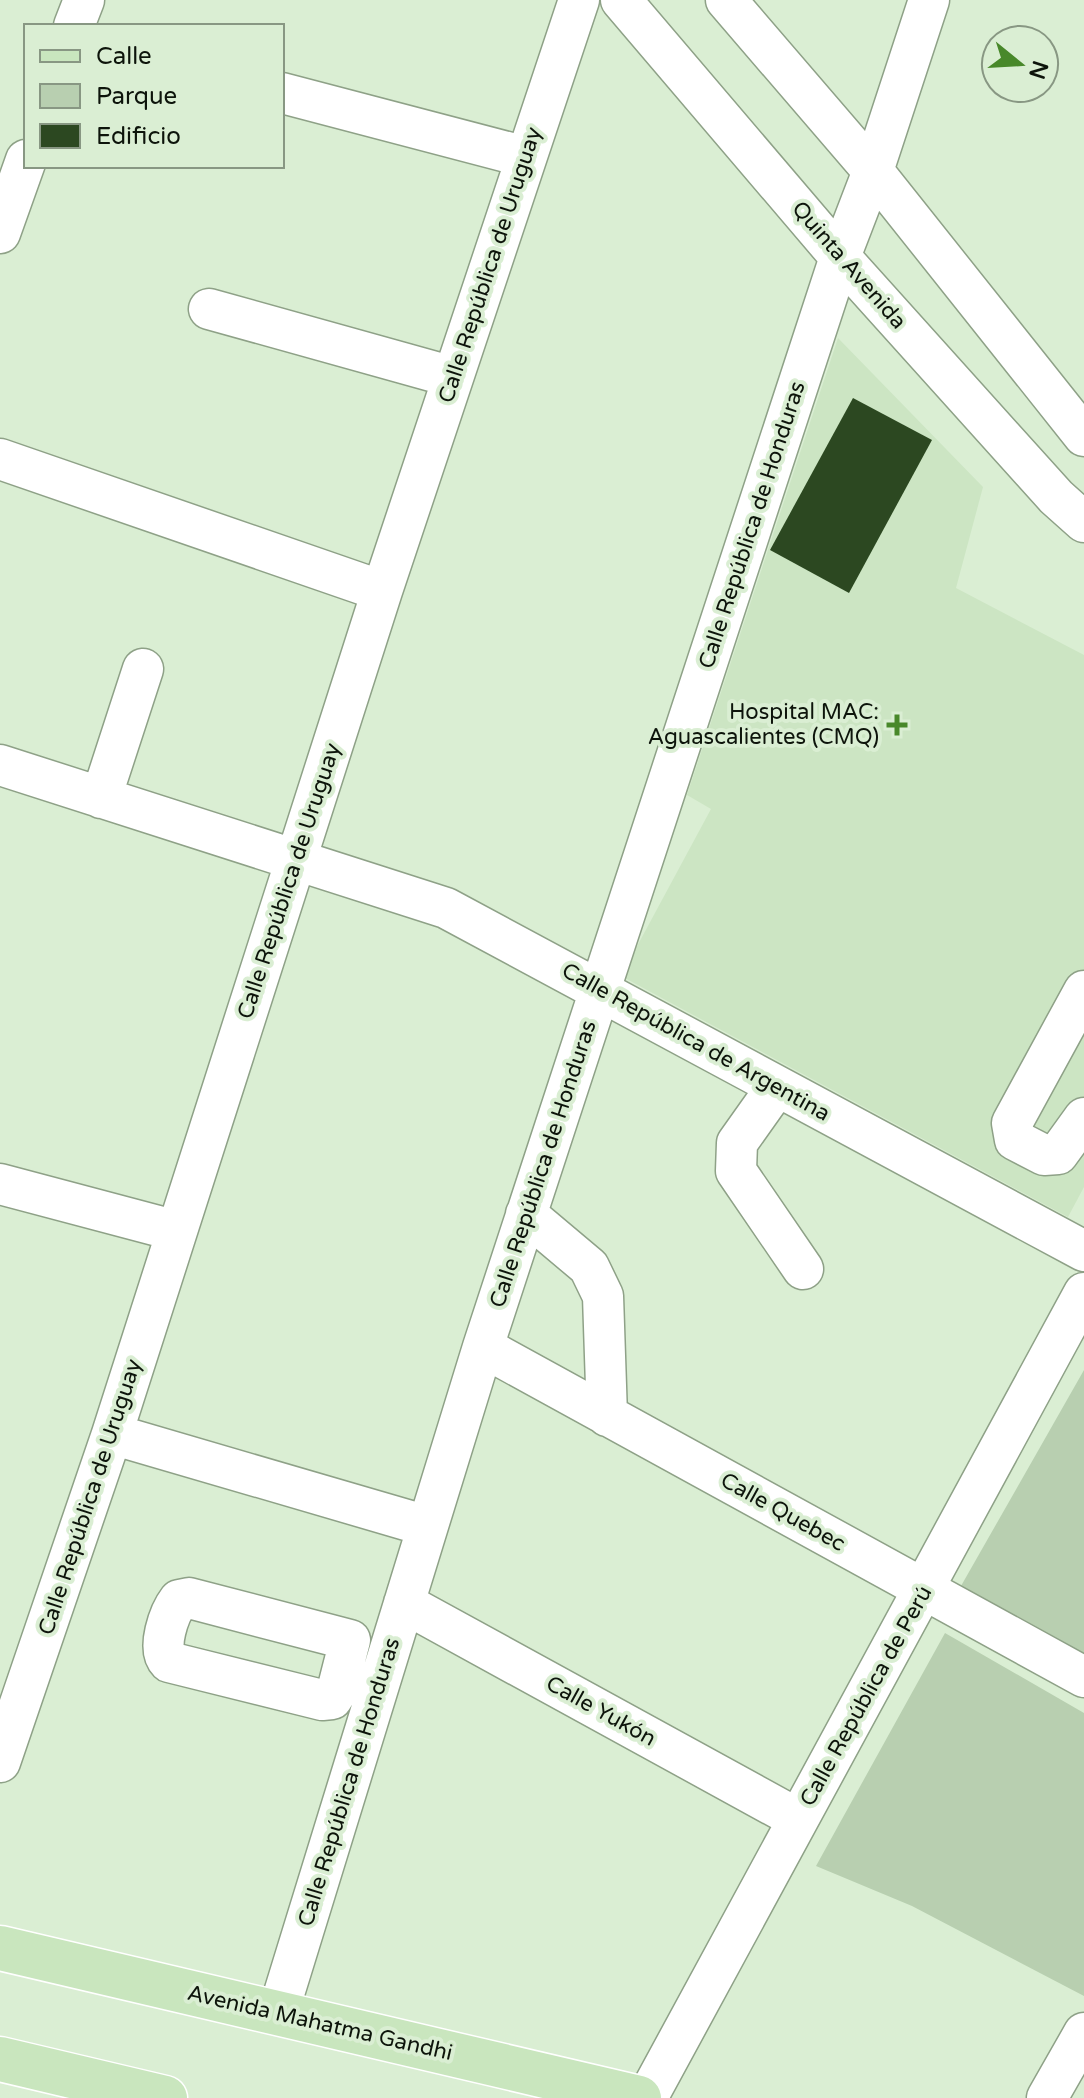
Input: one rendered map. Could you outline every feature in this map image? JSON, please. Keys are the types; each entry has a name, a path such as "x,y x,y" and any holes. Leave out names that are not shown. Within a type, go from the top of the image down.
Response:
{"main road":[{"name":"Avenida Mahatma Gandhi","path":"0,1948 639,2098"},
{"path":"0,2059 165,2098"}],"street":[{"path":"75,24 84,0"},
{"name":"Calle República de Uruguay","path":"0,1762 16,1666 112,1434 382,591 579,0"},
{"name":"Quinta Avenida","path":"621,0 840,257 1056,497 1084,522"},
{"path":"726,0 873,171 1084,436"},
{"name":"Calle República de Honduras","path":"278,2013 526,1214 840,257 873,171 929,0"},
{"path":"284,94 526,157"},
{"path":"0,233 24,166"},
{"path":"209,309 453,377"},
{"path":"0,459 382,591"},
{"path":"101,798 143,669"},
{"name":"Calle República de Argentina","path":"0,765 446,908 1084,1251"},
{"path":"1084,991 1012,1123 1015,1140 1044,1155 1058,1154 1084,1118"},
{"path":"776,1088 737,1143 736,1171 803,1269"},
{"path":"0,1184 177,1231"},
{"path":"526,1214 589,1267 603,1296 607,1416"},
{"name":"Calle República de Perú","path":"647,2098 1084,1293"},
{"name":"Calle Quebec","path":"483,1347 1084,1677"},
{"path":"112,1434 427,1526"},
{"name":"Calle Yukón","path":"404,1603 798,1819"},
{"path":"350,1640 389,1650"},
{"path":"1047,2098 1084,2033"}],"shaded area":[{"name":"Hospital MAC: Aguascalientes (CMQ)","path":"838,338 983,487 956,588 1084,655 1084,1187 1068,1217 621,976 711,809 687,795"}],"green space":[{"path":"1084,1370 1084,1660 957,1593"},
{"path":"945,1633 1084,1713 1084,1996 912,1906 816,1866"}],"building":[{"path":"853,398 932,440 849,593 770,550"}],"place":[{"name":"Hospital MAC: Aguascalientes (CMQ)","path":"897,725"}]}
